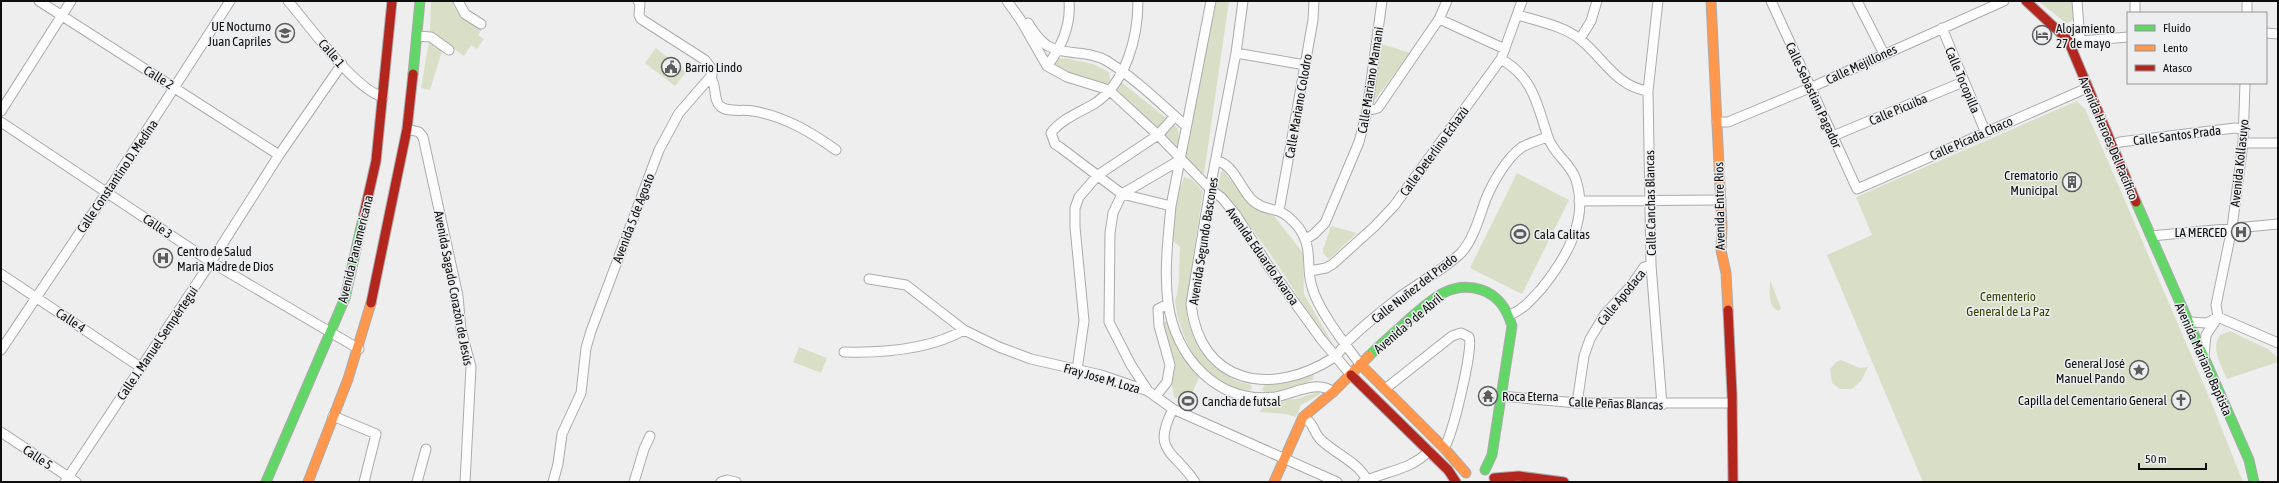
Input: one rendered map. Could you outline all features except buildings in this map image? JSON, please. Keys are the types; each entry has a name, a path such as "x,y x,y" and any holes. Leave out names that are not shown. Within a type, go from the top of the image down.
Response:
{"main road":[{"name":"Avenida Panamericana","path":"266,482 346,298 376,161 392,1"},
{"name":"Avenida Panamericana","path":"308,482 359,349 369,313 408,129 420,1"},
{"name":"Avenida Entre Rios","path":"1711,1 1722,227 1719,242 1720,257 1726,273 1732,403 1733,482"},
{"path":"2026,1 2068,40"},
{"name":"Avenida Heroes Del Pacífico","path":"2068,40 2111,146 2151,236"},
{"name":"Avenida Mariano Baptista","path":"2151,236 2248,460 2254,482"},
{"name":"Avenida 9 de Abril","path":"1274,482 1303,417 1333,392 1360,364 1434,298 1453,288 1463,287 1486,292 1497,297 1504,304 1510,315"},
{"path":"1485,470 1492,455 1511,339 1510,315"},
{"name":"Avenida Eduardo Avaroa","path":"1360,364 1444,448 1466,473"},
{"name":"Avenida Eduardo Avaroa","path":"1351,375 1429,451 1456,482"},
{"path":"1460,482 1466,473 1475,469 1485,470 1495,480 1519,476 1564,482"}],"street":[{"name":"Calle 2","path":"39,1 279,155"},
{"path":"1,111 71,1"},
{"name":"Calle Constantino D. Medina","path":"1,350 176,88 230,1"},
{"name":"Calle 1","path":"288,1 342,64 370,92 383,97"},
{"path":"458,1 465,14 481,24"},
{"path":"638,1 640,3 639,15 641,19 705,60 711,68 711,78 715,83 716,99 720,107 725,109 753,111 791,123 808,131 836,150"},
{"path":"1008,1 1020,18 1046,66 1059,50 1069,18 1069,1"},
{"path":"1015,1 1039,39 1048,46 1059,50 1091,55 1106,60 1122,71 1186,126"},
{"path":"1138,1 1136,30 1122,71 1102,98 1059,125 1051,133 1055,144 1122,194 1171,206"},
{"name":"Avenida Segundo Bascones","path":"1211,1 1171,206 1167,253 1168,304 1182,344 1199,370 1223,390 1257,398 1288,395 1320,386 1326,387 1333,392"},
{"name":"Avenida Segundo Bascones","path":"1243,1 1236,53 1217,161 1210,189 1191,304 1193,318 1203,345 1221,366 1234,374 1258,380 1282,379 1310,370 1334,357 1345,344"},
{"name":"Calle Mariano Colodro","path":"1279,211 1313,20 1314,1"},
{"name":"Calle Mariano Mamani","path":"1306,239 1314,234 1325,223 1359,142 1367,111 1382,1"},
{"path":"1367,111 1378,108 1439,20 1447,1"},
{"name":"Calle Deterlino Echazú","path":"1310,271 1326,268 1333,264 1375,226 1394,206 1501,60 1522,1"},
{"path":"1580,39 1591,21 1597,1"},
{"name":"Calle Canchas Blancas","path":"1658,1 1648,91 1651,265 1662,405"},
{"name":"Calle Sebastian Pagador","path":"1771,1 1812,87 1857,189"},
{"path":"1857,1 1884,54"},
{"name":"Calle Mejillones","path":"1717,122 1728,122 1812,87 2004,1"},
{"path":"2077,1 2080,41"},
{"path":"2135,1 2135,12"},
{"path":"2247,1 2247,12"},
{"path":"1518,15 1558,28 1580,39 1622,81 1636,89 1648,91"},
{"path":"1439,20 1505,49"},
{"name":"Calle Tocopilla","path":"1942,28 1963,82 1985,131"},
{"path":"2267,33 2278,34"},
{"path":"417,36 431,37 449,50"},
{"path":"2068,40 2080,41 2127,37"},
{"path":"1236,53 1305,66"},
{"path":"1501,60 1517,71 1534,94 1551,145 1571,169 1576,179 1579,201 1573,239 1567,254 1555,272 1524,307 1510,315"},
{"name":"Calle J. Manuel Sempértegui","path":"70,480 140,368 211,262 279,155 342,64"},
{"name":"Avenida Eduardo Avaroa","path":"1046,66 1067,77 1109,90 1158,135 1180,160 1210,189 1222,198 1236,215 1269,267 1334,357 1351,375"},
{"name":"Avenida 5 de Agosto","path":"553,482 558,464 562,434 581,393 586,348 591,331 658,150 679,113 711,78"},
{"name":"Calle Picuiba","path":"1834,136 1963,82"},
{"name":"Avenida Kollasuyo","path":"2218,317 2216,305 2232,228 2243,142 2245,84"},
{"name":"Calle Picada Chaco","path":"1857,189 1985,131 2087,88"},
{"path":"1077,370 1084,321 1076,248 1075,208 1083,190 1098,175 1158,135 1175,116"},
{"name":"Calle 3","path":"1,122 211,262 330,334 359,349"},
{"name":"Calle Santos Prada","path":"2111,146 2120,142 2234,128 2243,129"},
{"name":"Avenida Sagado Corazón de Jesús","path":"408,129 419,132 423,137 458,296 461,330 471,368 468,459 464,481"},
{"name":"Calle Nuñez del Prado","path":"1345,344 1397,299 1462,252 1477,223 1486,199 1497,177 1516,152 1531,143 1548,137"},
{"path":"2243,142 2278,143"},
{"path":"1148,390 1131,365 1109,322 1110,232 1113,213 1122,194 1180,160"},
{"name":"Avenida Eduardo Avaroa","path":"1217,161 1226,166 1242,188 1258,205 1267,209 1279,211 1298,227 1306,239 1309,249 1312,288 1345,344 1360,364"},
{"path":"1579,201 1721,200"},
{"path":"2151,236 2278,224"},
{"name":"Calle Apodaca","path":"1578,403 1584,356 1598,325 1631,286 1644,267 1651,265"},
{"name":"Calle 4","path":"1,274 140,368"},
{"name":"Fray Jose M. Loza","path":"869,279 906,285 964,330 999,347 1031,359 1148,390 1173,409 1337,482"},
{"path":"1156,396 1167,382 1170,374 1170,365 1159,326 1158,309 1168,304"},
{"path":"2189,322 2207,323 2218,317"},
{"path":"2218,317 2278,343"},
{"path":"2204,358 2206,336 2218,317"},
{"path":"844,352 875,353 938,342 964,330"},
{"path":"1385,389 1452,336 1461,333 1469,337 1471,347 1449,439 1444,448"},
{"path":"1257,398 1258,380"},
{"name":"Calle Peñas Blancas","path":"1501,396 1578,403 1662,405 1732,403"},
{"path":"1173,409 1164,430 1163,440 1168,450 1195,482"},
{"path":"333,416 376,434 364,482"},
{"path":"1303,417 1311,422 1318,437 1356,468 1365,481 1392,470 1412,465 1429,451"},
{"name":"Calle 5","path":"1,432 70,480"},
{"path":"634,482 644,449 650,436"},
{"path":"417,482 426,449"}],"green space":[{"path":"431,1 455,1 483,28 478,35 484,39 477,49 471,45 464,56 432,34 430,31"},
{"path":"1207,1 1229,1 1204,174 1185,161"},
{"path":"2038,1 2075,1 2074,18 2070,22 2066,23"},
{"path":"429,41 442,51 430,90 421,88"},
{"path":"1382,44 1410,53 1371,105"},
{"path":"656,48 686,72 675,86 645,63"},
{"path":"1065,58 1093,64 1109,72 1110,81 1108,83 1104,83 1071,73 1054,65 1056,59"},
{"path":"1120,81 1166,118 1165,122 1158,128 1153,126 1116,89"},
{"name":"Cementerio General de La Paz","path":"2077,101 2085,109 2108,161 2210,399 2243,482 1923,482 1827,255 1872,235 1856,197"},
{"path":"1174,125 1178,128 1179,143 1176,148 1163,136"},
{"path":"1222,169 1253,208 1274,216 1303,253 1304,294 1335,348 1331,351 1292,287 1264,246 1234,207 1217,189"},
{"name":"Cala Calitas","path":"1517,173 1569,200 1522,294 1470,268"},
{"path":"1184,177 1191,179 1203,191 1187,300 1187,318 1193,336 1210,363 1234,380 1251,385 1252,389 1249,390 1241,391 1230,387 1204,368 1190,348 1177,314 1175,299 1179,282 1180,247 1172,240 1177,198"},
{"path":"1331,226 1357,233 1329,259 1323,253 1323,250"},
{"path":"1770,280 1781,308 1779,311 1775,309 1771,303"},
{"path":"1167,321 1170,324 1182,353 1199,378 1187,404 1174,397 1162,323"},
{"path":"2230,331 2268,349 2278,358 2278,362 2227,379 2218,357 2216,346 2220,335"},
{"path":"799,347 827,358 821,373 793,362"},
{"path":"1841,360 1860,368 1868,367 1861,381 1852,389 1840,389 1832,383 1830,369 1836,362"},
{"path":"1311,374 1314,376 1313,379 1289,389 1277,392 1264,392 1262,388 1265,385 1289,382"},
{"path":"1317,392 1320,393 1319,395 1301,405 1296,417 1286,414 1260,412 1267,400 1296,399"}],"traffic: fast":[{"path":"413,74 420,1"},
{"path":"2136,202 2249,460 2254,482"},
{"path":"266,482 345,298 364,214"},
{"path":"1369,356 1432,300 1450,290 1470,287 1482,290 1498,300 1508,314 1512,326 1492,455 1485,470"}],"traffic: slow":[{"path":"1711,1 1722,227 1721,250 1726,273 1728,310"},
{"path":"308,482 348,379 371,303"},
{"path":"1274,482 1303,417 1333,392 1369,356"},
{"path":"1360,364 1444,448 1466,473"}],"traffic: jam":[{"path":"364,214 376,161 392,1"},
{"path":"2026,1 2068,40 2136,202"},
{"path":"371,303 407,129 413,74"},
{"path":"1728,310 1732,394 1733,482"},
{"path":"1351,375 1448,470 1456,482"},
{"path":"1494,478 1519,476 1564,482"}],"place":[{"name":"UE Nocturno Juan Capriles","path":"285,33"},
{"name":"Alojamiento 27 de mayo","path":"2042,35"},
{"name":"Barrio Lindo","path":"671,67"},
{"name":"Crematorio Municipal","path":"2072,182"},
{"name":"LA MERCED","path":"2241,232"},
{"name":"Cala Calitas","path":"1520,234"},
{"name":"Centro de Salud Maria Madre de Dios","path":"163,258"},
{"name":"General José Manuel Pando","path":"2139,370"},
{"name":"Roca Eterna","path":"1488,396"},
{"name":"Capilla del Cementario General","path":"2181,400"},
{"name":"Cancha de futsal","path":"1188,401"}]}
